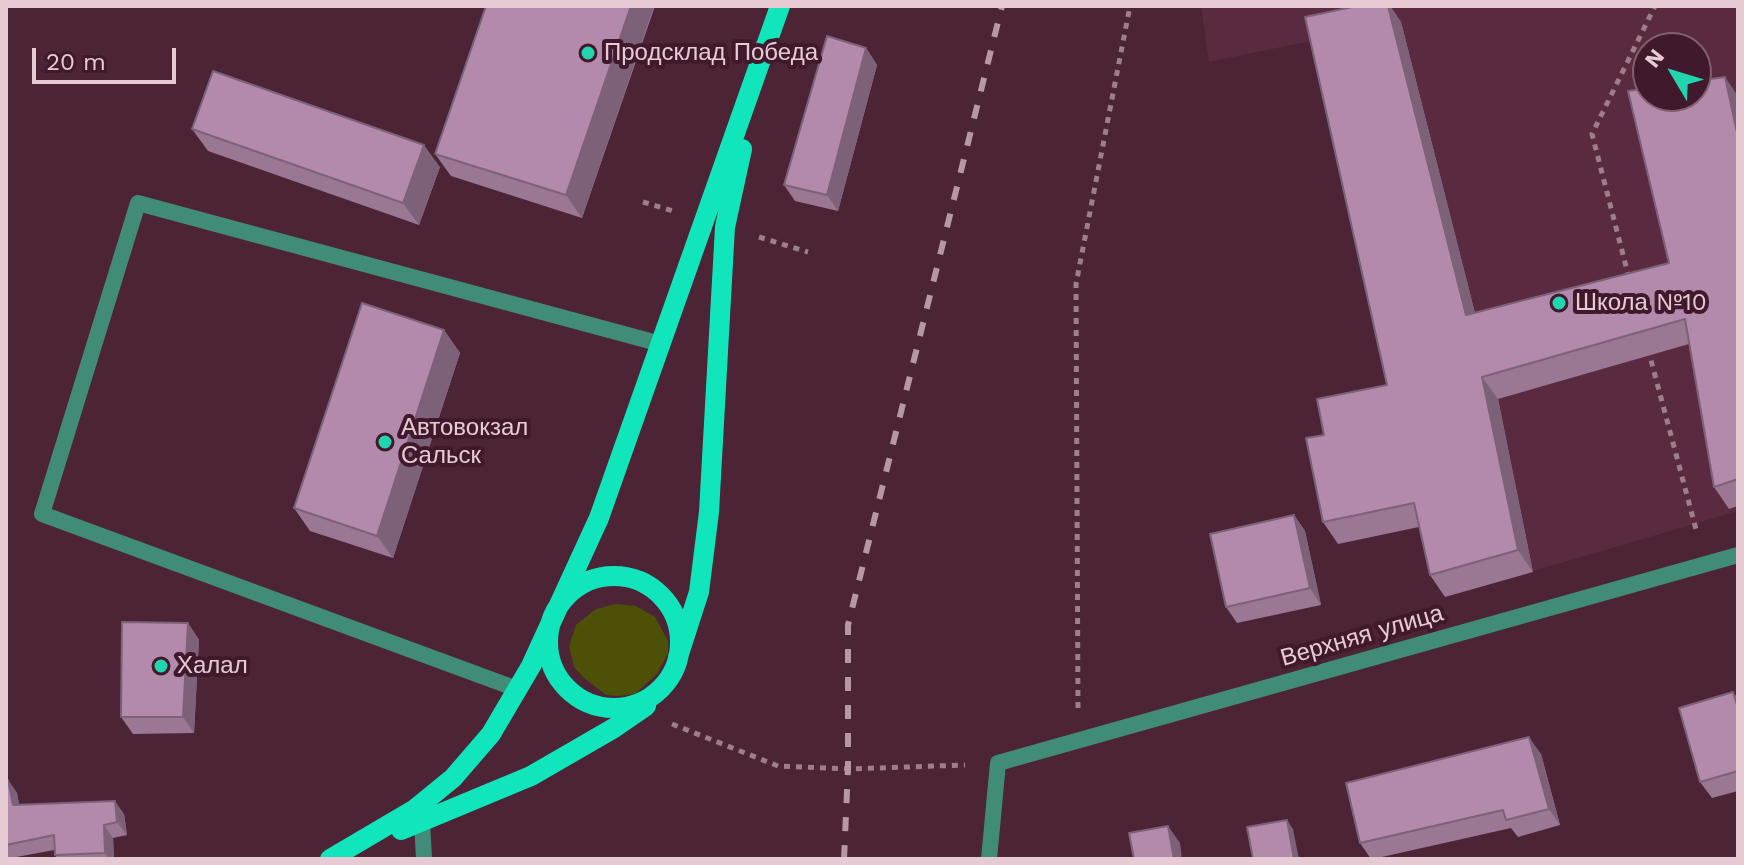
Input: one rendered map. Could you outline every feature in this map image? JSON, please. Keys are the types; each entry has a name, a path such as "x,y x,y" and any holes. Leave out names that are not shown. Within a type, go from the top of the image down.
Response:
{"main road":[{"path":"660,690 642,702 621,708 599,706 579,698 563,684 552,666 548,645 550,624 599,518 780,6"},
{"path":"330,859 531,776 641,712 671,675 699,592 709,512 725,227 760,67"},
{"path":"330,859 415,809 453,778 491,734 560,603 576,586 597,577 620,575 642,581 660,594 674,612 680,634 678,657"}],"street":[{"path":"517,689 42,514 138,203 661,344"},
{"name":"Верхняя улица","path":"998,763 1738,555"},
{"path":"989,859 998,763"},
{"path":"422,821 424,859"}],"path":[{"path":"1078,741 1076,284 1130,6"},
{"path":"1630,283 1592,134 1655,6"},
{"path":"1646,342 1705,564"},
{"path":"641,712 778,766 848,769 998,763"}],"shaded area":[{"name":"Школа №10","path":"1201,6 1738,6 1738,511 1445,597 1320,39 1209,62"},
{"path":"616,604 636,606 655,617 668,641 668,653 657,674 635,694 619,696 606,695 584,678 574,667 569,646 576,625 596,609"}],"building":[{"path":"486,6 631,6 566,195 435,154"},
{"path":"1357,6 1388,6 1466,315 1669,263 1633,112 1712,112 1712,79 1725,77 1738,137 1738,479 1714,487 1685,319 1482,377 1518,550 1430,575 1414,503 1323,522 1306,438 1324,435 1317,399 1387,385 1305,17"},
{"path":"827,36 866,48 827,195 784,185"},
{"path":"213,71 424,145 403,203 192,129"},
{"name":"Автовокзал Сальск","path":"362,303 444,330 377,536 294,508"},
{"path":"1294,515 1310,588 1226,607 1210,534"},
{"path":"122,622 188,623 183,717 121,717"},
{"path":"1733,692 1738,708 1738,771 1700,782 1679,708"},
{"path":"1529,737 1549,809 1506,820 1503,810 1360,843 1346,783"},
{"path":"6,780 13,805 115,801 117,822 104,825 105,853 55,855 54,835 6,845"},
{"path":"1287,820 1294,859 1253,859 1247,827"},
{"path":"1168,826 1174,859 1134,859 1129,833"}],"railway":[{"path":"844,859 848,769 848,625 1002,6"}],"place":[{"name":"Продсклад Победа","path":"588,53"},
{"name":"Школа №10","path":"1559,303"},
{"name":"Автовокзал Сальск","path":"385,442"},
{"name":"Халал","path":"161,666"}]}
